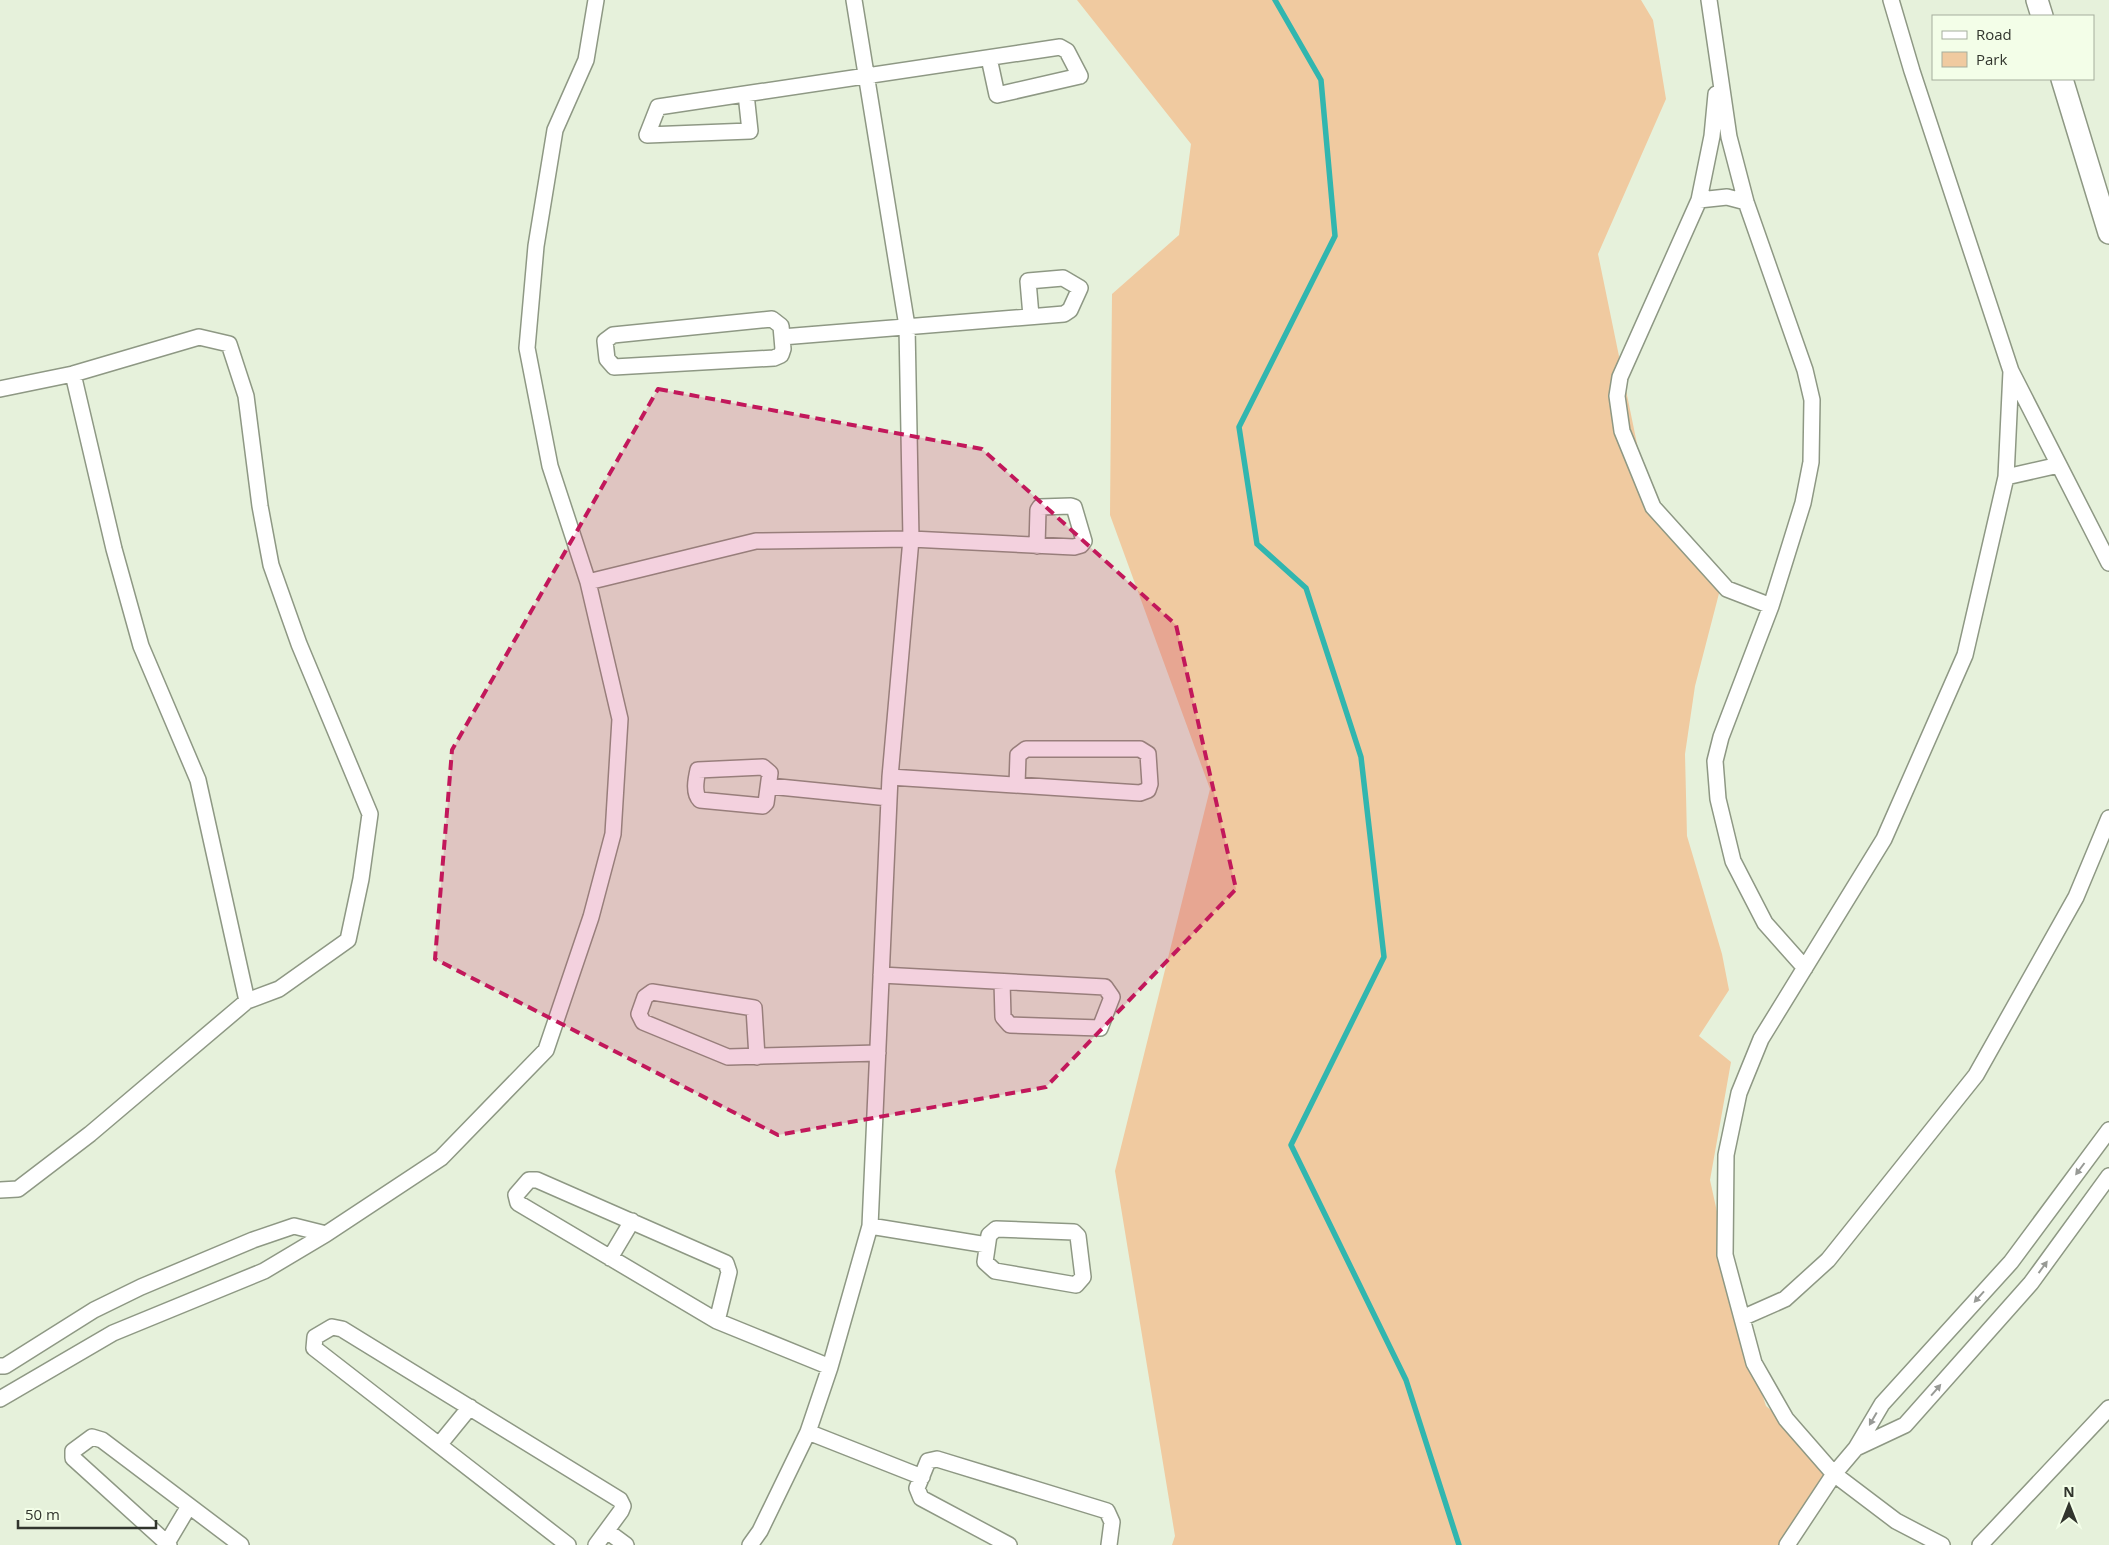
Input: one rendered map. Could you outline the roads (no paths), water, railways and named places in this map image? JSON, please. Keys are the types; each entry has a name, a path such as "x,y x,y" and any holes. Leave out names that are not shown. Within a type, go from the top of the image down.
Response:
{"street":[{"path":"0,1399 113,1333 264,1272 326,1234 441,1158 546,1050 591,917 612,834 620,719 588,582 550,466 527,348 536,246 555,130 586,60 596,0"},
{"path":"750,1545 760,1531 808,1432 830,1367 870,1226 890,778 911,538 907,326 854,0"},
{"path":"1709,0 1729,137 1746,202 1805,370 1812,400 1811,462 1803,503 1771,606 1721,737 1715,761 1718,799 1733,861 1765,923 1805,968"},
{"path":"1891,0 1912,71 2011,371 2109,563"},
{"path":"2037,0 2042,15"},
{"path":"746,94 750,131 646,135 658,107 1060,47 1066,51 1080,76 997,95 989,58"},
{"path":"1718,72 1712,136 1699,200 1620,377 1617,396 1622,431 1653,507 1727,589 1771,606"},
{"path":"2062,80 2109,232"},
{"path":"1699,200 1726,197 1746,202"},
{"path":"782,337 1031,316"},
{"path":"772,319 781,326 782,337 783,349 781,355 774,358 614,366 608,360 605,342 613,335 772,319"},
{"path":"0,389 73,374 199,337 229,344 246,396 260,506 271,565 299,644 370,814 361,879 348,940 279,989 247,1001 90,1134 18,1189 0,1190"},
{"path":"1942,1545 1896,1521 1834,1474 1786,1419 1754,1363 1725,1255 1726,1155 1739,1093 1761,1039 1884,840 1965,655 2006,477 2011,371"},
{"path":"73,374 114,549 141,646 198,780 247,1001"},
{"path":"2006,477 2059,465"},
{"path":"588,582 756,541 911,538 1037,546"},
{"path":"890,778 1140,793 1148,790 1150,784 1148,754 1140,749 1026,749 1018,756 1017,785"},
{"path":"763,767 770,772 769,786 766,802 760,807 700,800 696,793 697,772 702,769 763,767"},
{"path":"769,786 890,798"},
{"path":"1742,1318 1785,1299 1828,1260 1976,1075 2076,897 2109,818"},
{"path":"881,975 1105,987 1112,997 1100,1028 1010,1025 1003,1017 1002,982"},
{"path":"757,1057 754,1008 652,992 645,996 639,1014 643,1022 728,1057 757,1057 878,1053"},
{"path":"1787,1545 1834,1474 1856,1448 1882,1404 2011,1262 2109,1130"},
{"path":"1856,1448 1905,1425 2031,1283 2109,1176"},
{"path":"717,1321 729,1272 726,1263 537,1180 529,1180 516,1195 518,1203 717,1321 830,1367"},
{"path":"610,1258 632,1221"},
{"path":"0,1366 5,1366 94,1310 141,1287 253,1240 294,1226 326,1234"},
{"path":"870,1226 987,1245"},
{"path":"996,1229 1070,1230 1078,1236 1083,1277 1076,1285 995,1271 985,1262 987,1245 989,1235 996,1229"},
{"path":"568,1545 314,1348 315,1338 332,1327 342,1329 620,1500 623,1506 622,1511 596,1545"},
{"path":"439,1445 470,1408"},
{"path":"1980,1545 2109,1408"},
{"path":"808,1432 922,1477"},
{"path":"189,1506 168,1544 73,1458 73,1450 92,1437 102,1440 242,1545"},
{"path":"1009,1545 921,1498 917,1488 928,1461 936,1459 1107,1511 1112,1522 1109,1545"},
{"path":"607,1531 626,1545"}],"waterway":[{"path":"1275,0 1321,80 1335,236 1239,427 1257,544 1306,588 1361,757 1384,957 1291,1145 1406,1380 1459,1545"}]}
